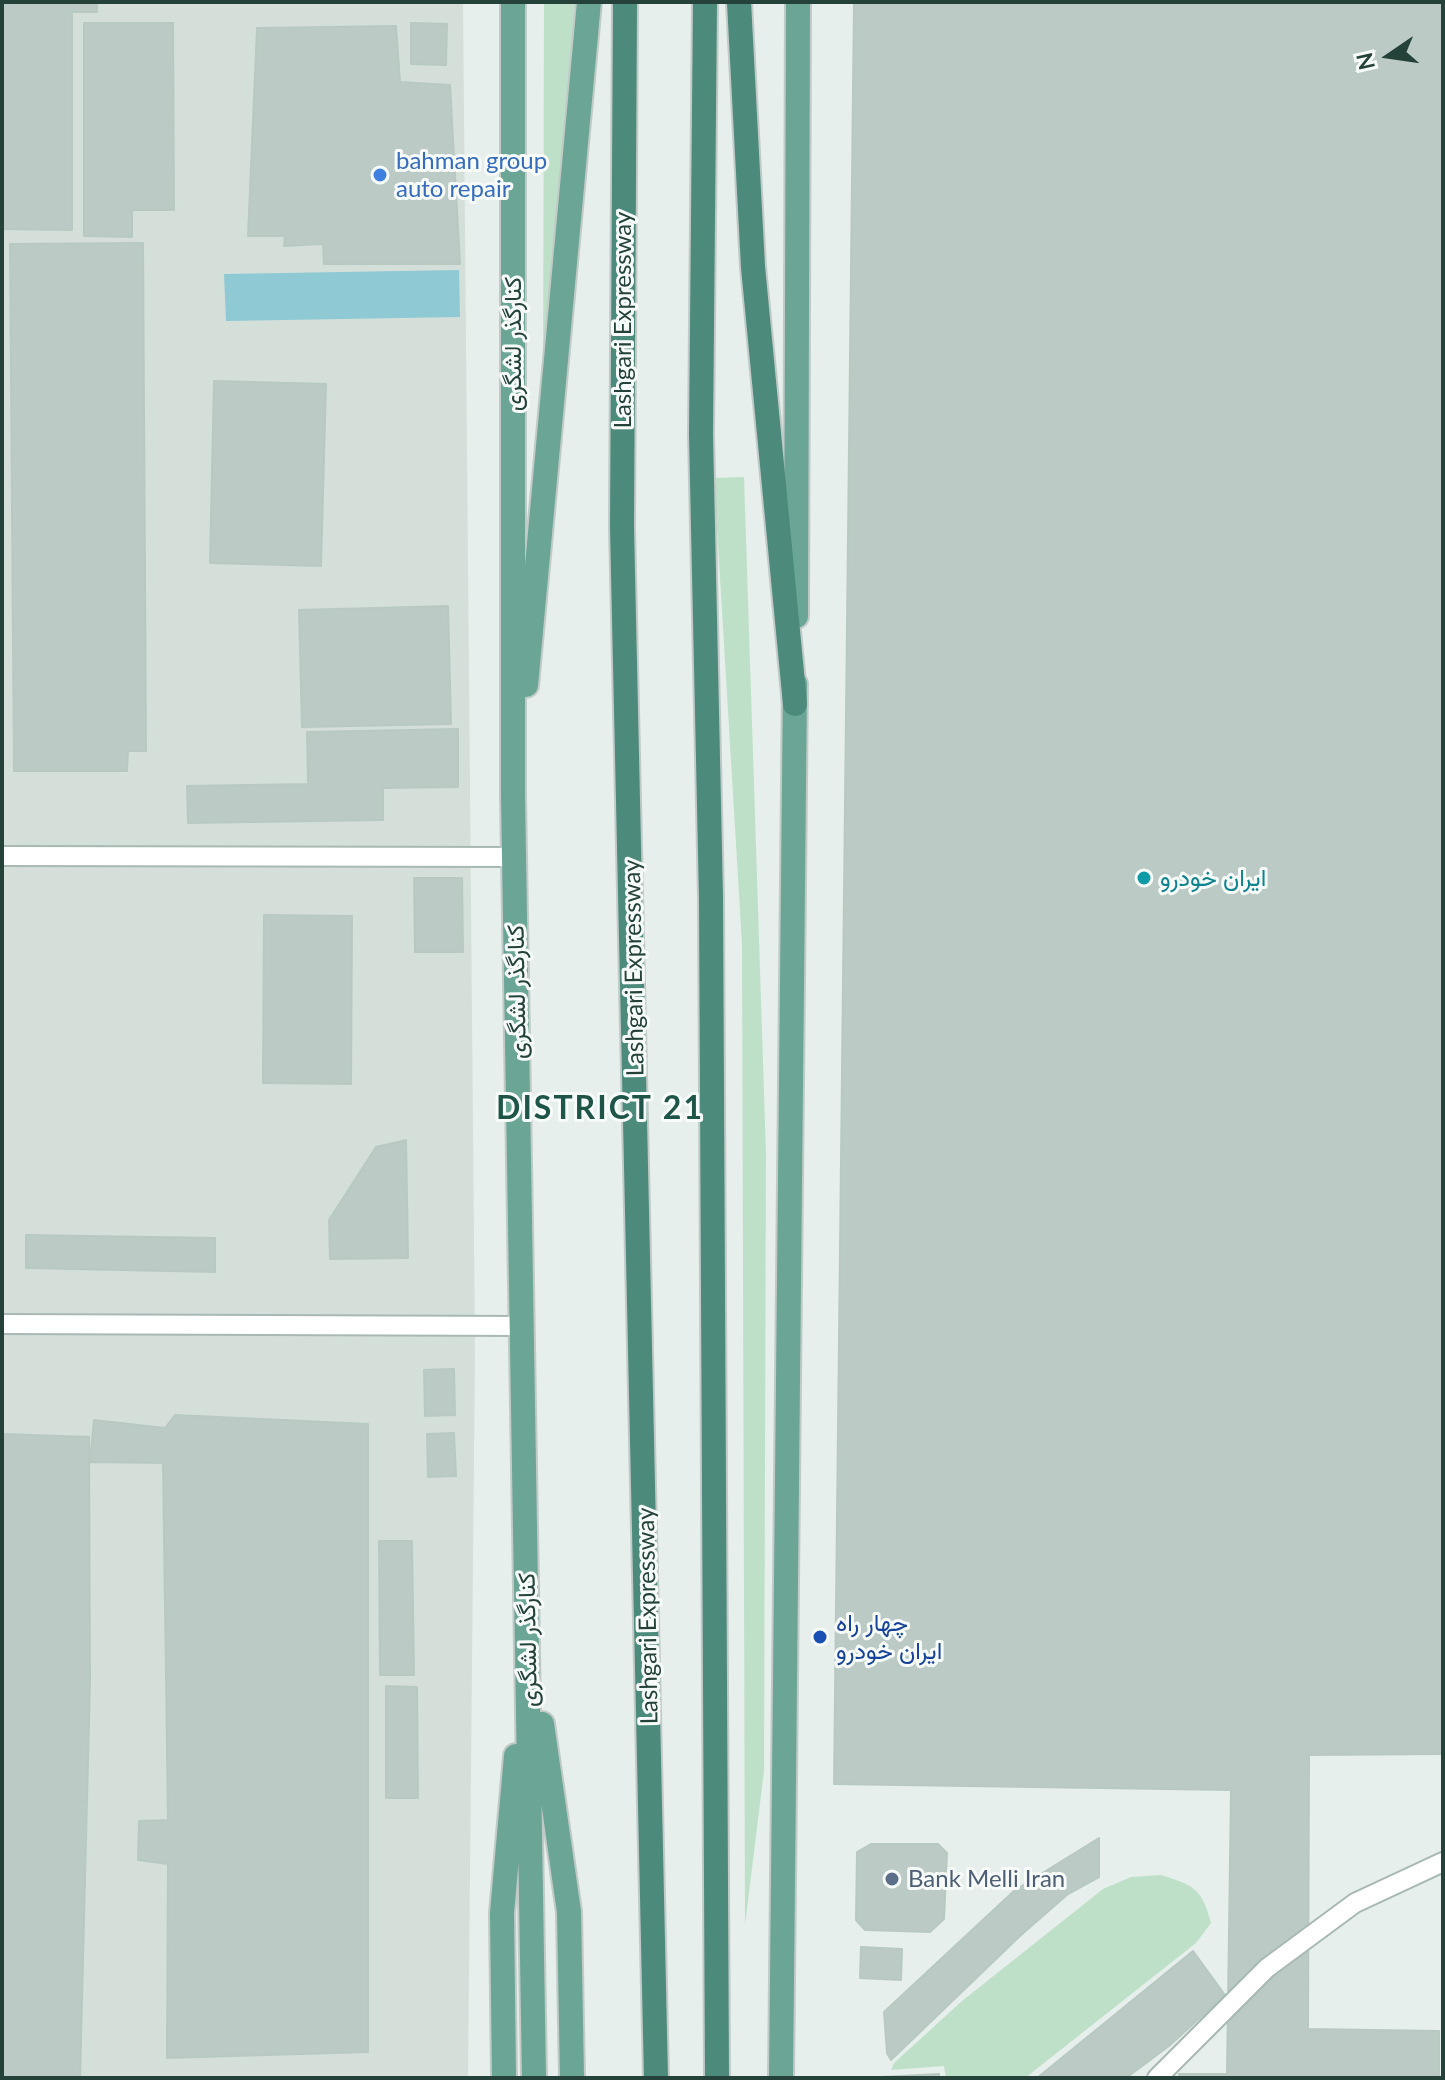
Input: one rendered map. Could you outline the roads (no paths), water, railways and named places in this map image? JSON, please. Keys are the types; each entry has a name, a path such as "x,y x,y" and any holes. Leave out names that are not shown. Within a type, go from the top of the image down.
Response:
{"highway":[{"name":"Lashgari Expressway","path":"625,2 622,527 656,2078"},
{"path":"705,2 701,434 711,898 717,2078"},
{"path":"739,2 753,267 795,704"}],"main road":[{"name":"کنارگذر لشگری","path":"513,2 513,795 534,2078"},
{"path":"513,795 530,651 589,2"},
{"path":"781,2078 795,704 798,2"},
{"path":"504,2078 502,1913 528,1626"},
{"path":"528,1626 569,1912 572,2078"}],"lane":[{"path":"2,856 514,857"},
{"path":"2,1324 523,1326"},
{"path":"1157,2078 1267,1968 1355,1903 1443,1862"}],"water":[{"path":"459,270 460,317 226,321 224,274"}],"place":[{"name":"bahman group auto repair","path":"380,175"},
{"name":"ایران خودرو","path":"1144,878"},
{"name":"چهار راه ایران خودرو","path":"820,1637"},
{"name":"Bank Melli Iran","path":"892,1879"}],"district":[{"name":"DISTRICT 21","path":"600,1109"}]}
